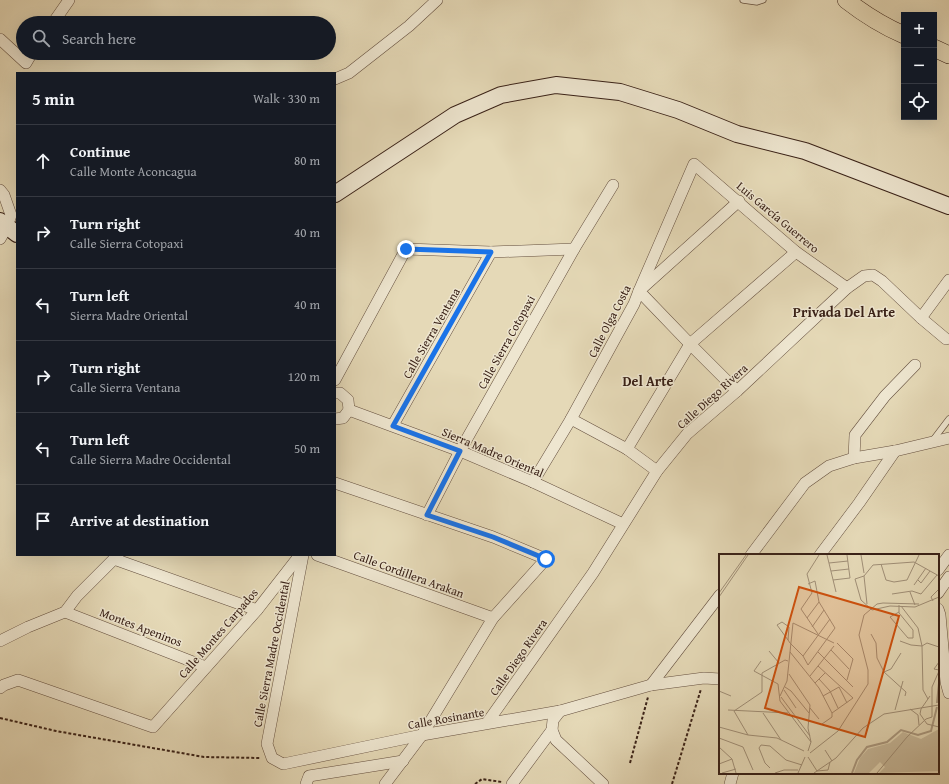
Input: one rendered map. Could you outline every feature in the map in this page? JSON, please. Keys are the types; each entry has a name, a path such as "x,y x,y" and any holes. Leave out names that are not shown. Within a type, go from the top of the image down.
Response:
{"main road":[{"path":"846,0 888,28 901,34"},
{"path":"937,49 949,55"}],"street":[{"path":"58,16 69,0"},
{"path":"336,79 348,73 385,45 409,26 437,0"},
{"path":"0,39 16,54"},
{"path":"336,193 455,115 501,95 556,85 620,92 670,108 737,134 805,151 949,206"},
{"name":"Luis García Guerrero","path":"694,164 796,252 847,288"},
{"name":"Calle Olga Costa","path":"533,482 571,419 634,304 638,291 694,164"},
{"name":"Calle Sierra Cotopaxi","path":"427,515 460,451 574,249 612,185"},
{"path":"0,190 4,195 11,215 6,230"},
{"path":"737,391 638,291 739,202"},
{"path":"336,378 406,249 491,252 574,249"},
{"name":"Calle Sierra Ventana","path":"393,426 491,252"},
{"path":"627,450 690,344 796,252"},
{"name":"Calle Diego Rivera","path":"487,724 593,573 657,471 687,434 737,391 847,288 864,276 873,275 882,281 921,318 946,339"},
{"path":"921,318 949,280"},
{"path":"854,458 855,435 885,396 915,365"},
{"path":"336,393 340,393 348,400 349,410 343,418 336,419"},
{"name":"Sierra Madre Oriental","path":"349,410 460,451 533,482 624,524"},
{"path":"571,419 627,450 657,471"},
{"path":"752,554 806,483 829,466 854,458 895,451 949,438"},
{"path":"821,554 859,503 895,451"},
{"path":"336,483 493,537 546,559 493,618 422,735 385,784"},
{"path":"939,569 949,554"},
{"name":"Calle Montes Carpados","path":"0,688 18,680 152,726 257,610 300,556"},
{"name":"Calle Sierra Madre Occidental","path":"272,758 267,744 301,556"},
{"name":"Calle Cordillera Arakan","path":"320,556 493,618"},
{"path":"0,641 28,627 65,612 77,596 116,557 257,610"},
{"path":"939,591 944,579"},
{"path":"651,685 719,596"},
{"name":"Montes Apeninos","path":"65,612 206,667"},
{"path":"939,612 946,682 949,693"},
{"name":"Calle Rosinante","path":"272,758 283,764 422,735 560,710 651,685 704,678 719,679"},
{"path":"560,710 553,720 552,730 556,740 591,780 603,784"},
{"path":"512,784 552,730"},
{"path":"306,784 309,776 403,761"},
{"path":"730,784 733,774"}],"lane":[{"path":"743,0 757,2 763,0"},
{"path":"932,442 949,419"}],"path":[{"path":"672,784 704,678"},
{"path":"630,763 651,685"},
{"path":"0,718 56,731 204,757 272,758"},
{"path":"475,784 482,780 512,784"}],"district":[{"name":"Privada Del Arte","path":"844,312"},
{"name":"Del Arte","path":"648,381"}],"route":[{"path":"406,249 491,252 393,426 460,451 427,515 493,537 546,559"}]}
